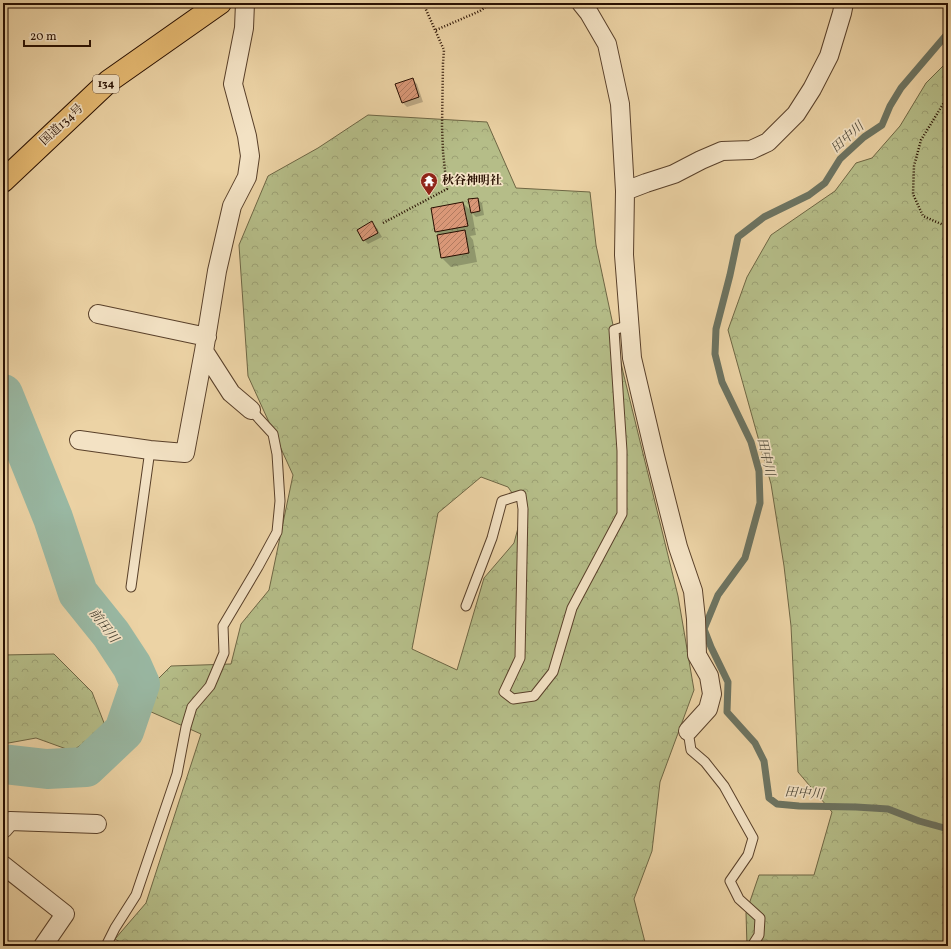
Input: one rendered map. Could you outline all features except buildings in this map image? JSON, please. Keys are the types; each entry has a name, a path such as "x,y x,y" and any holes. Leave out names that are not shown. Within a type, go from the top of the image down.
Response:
{"highway":[{"name":"国道134号","path":"3,180 109,81 218,4"}],"street":[{"path":"79,440 150,450 185,453 217,271 232,206 247,177 250,156 248,136 234,84 244,28 245,3"},
{"path":"581,3 589,13 607,44 620,104 625,191 624,255 632,358 678,547 693,591 696,619 697,655 709,676 712,694 708,709 688,732"},
{"path":"625,191 674,174 722,151 751,150 768,142 796,114 812,89 829,56 844,3"},
{"path":"98,314 205,344 231,392 251,410"},
{"path":"3,829 10,821 97,824"},
{"path":"3,865 65,914 43,946"}],"lane":[{"path":"466,606 492,538 502,501 521,495 523,509 520,658 504,692 513,699 534,696 553,672 572,608 622,514 622,451 614,330 629,325"},
{"path":"106,946 115,928 136,895 176,774 192,707 210,686 224,653 222,626 258,567 277,532 280,501 277,454 273,434 251,410"},
{"path":"131,587 150,450"},
{"path":"688,732 691,750 705,762 724,786 753,838 748,855 730,881 739,899 760,918 759,935 752,946"}],"path":[{"path":"383,223 448,189 443,152 442,126 444,50 423,3"},
{"path":"436,30 480,11 491,3"},
{"path":"948,96 921,140 914,166 913,194 923,216 948,227"}],"green space":[{"path":"948,61 948,946 747,946 746,913 759,875 814,875 832,812 798,772 791,626 784,566 771,484 728,330 747,277 771,235 835,191 856,163 872,158 900,126 926,83"},
{"path":"368,115 487,122 516,188 590,192 596,245 623,372 678,596 694,690 660,782 652,851 634,899 646,946 126,946 115,939 146,903 201,734 149,711 153,684 171,666 231,664 241,624 269,590 293,475 248,376 239,245 268,176 318,148","holes":["481,477 508,487 523,509 514,543 484,578 457,670 412,649 438,513"]},
{"path":"54,654 92,692 106,728 72,751 36,738 3,744 3,655"}],"waterway":[{"name":"田中川","path":"948,33 901,88 890,106 882,125 864,137 840,159 825,183 809,195 764,217 738,237 716,329 715,354 722,382 751,442 759,471 760,503 745,558 718,595 704,629 728,682 727,712 755,743 764,761 769,798 777,804 888,809 919,821 948,829"},
{"name":"前田川","path":"3,394 53,518 78,593 111,634 132,666 140,684 124,731 86,767 47,769 3,764"}],"place":[{"name":"秋谷神明社","path":"429,196"}]}
